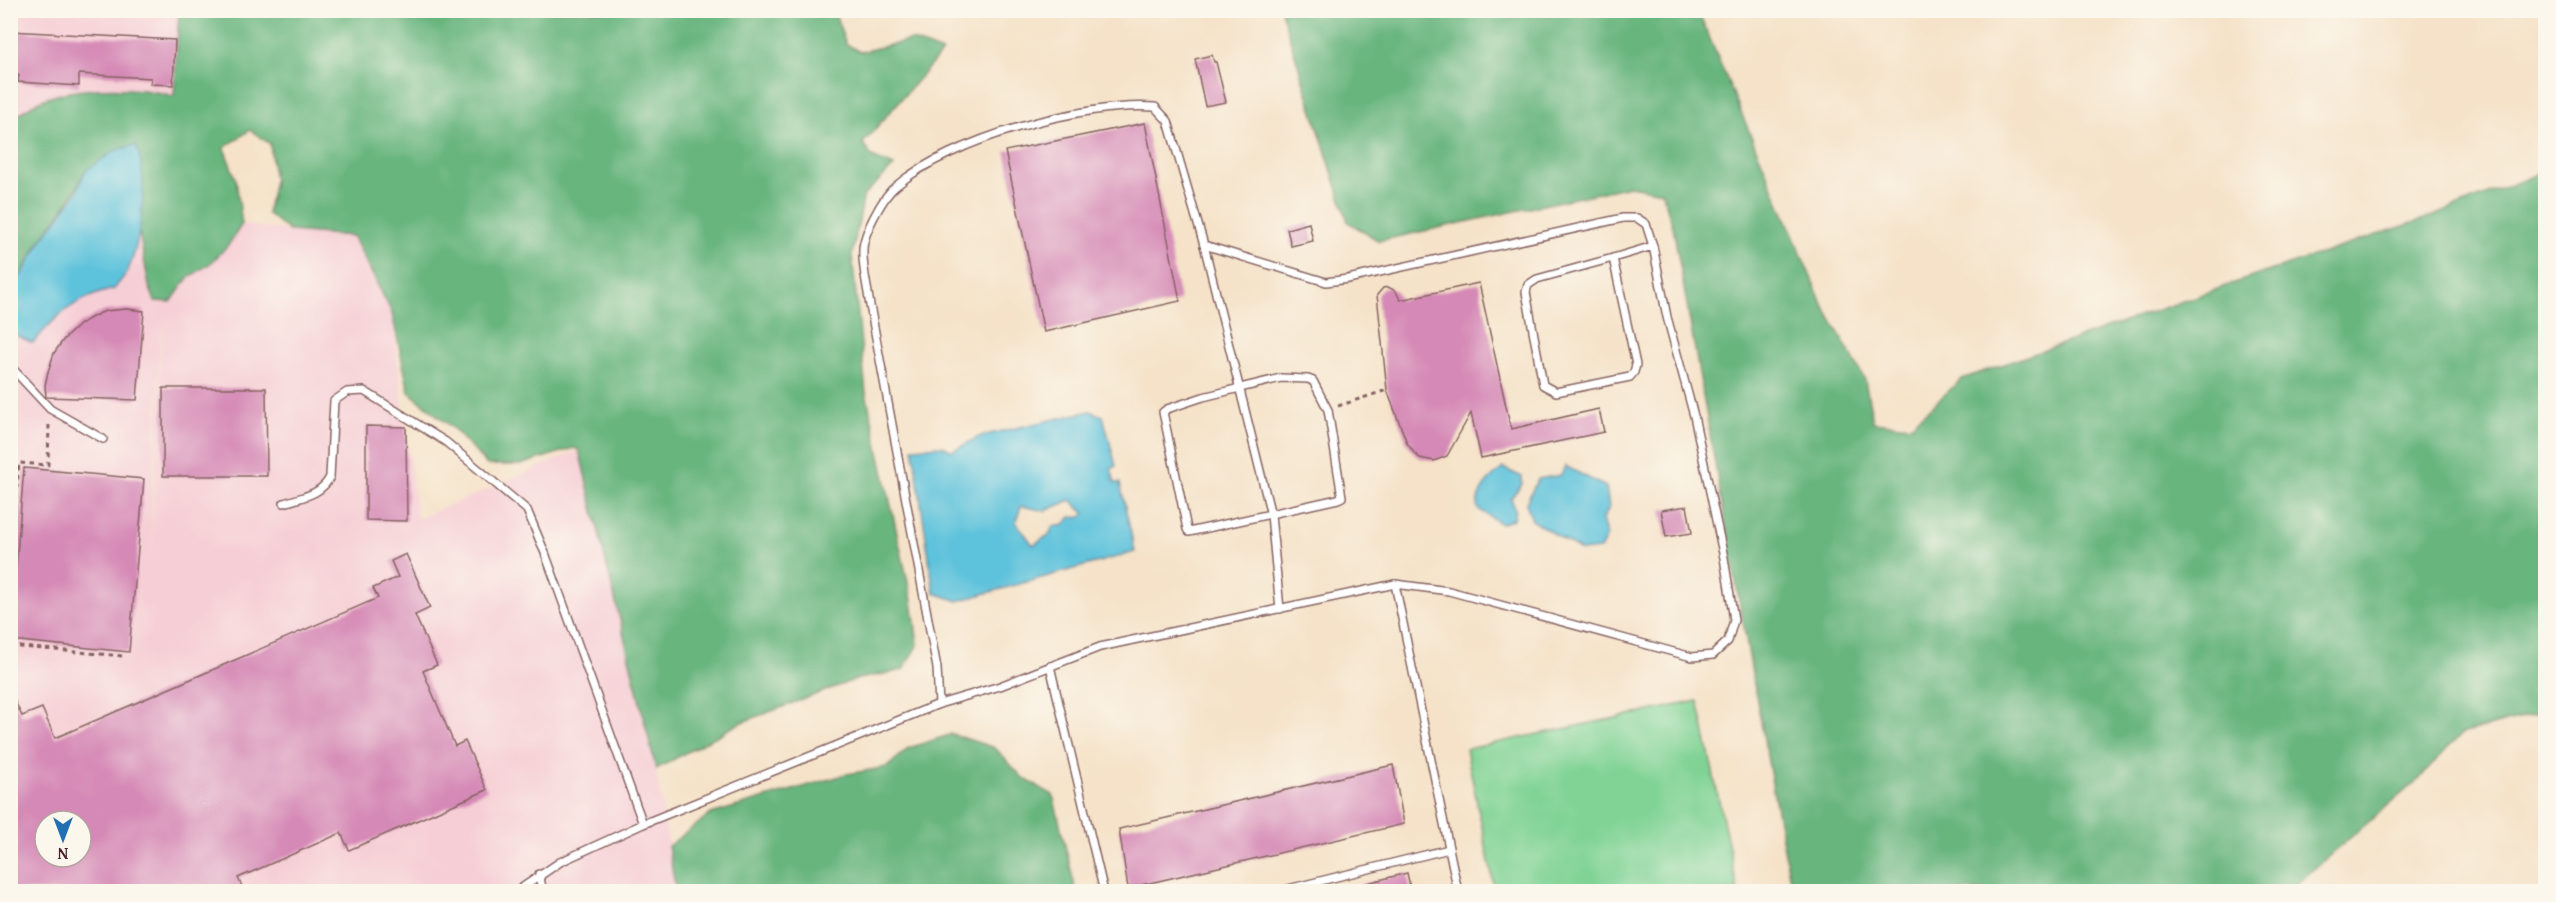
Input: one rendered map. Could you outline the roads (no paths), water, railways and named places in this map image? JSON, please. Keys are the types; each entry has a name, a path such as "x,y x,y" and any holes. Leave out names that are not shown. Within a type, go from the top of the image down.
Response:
{"lane":[{"path":"939,704 937,668 869,300 862,249 873,220 894,187 940,157 1030,122 1133,105 1155,107 1168,121 1204,245 1271,515 1280,609"},
{"path":"516,891 560,862 643,824 939,704 1000,686 1100,647 1395,584 1449,591 1692,657 1713,655 1728,641 1734,620 1724,558 1694,416 1667,317 1653,246 1646,224 1637,218 1623,218 1326,282 1204,245"},
{"path":"1613,258 1636,365 1635,372 1629,376 1556,393 1548,390 1543,386 1526,292 1528,285 1537,279 1653,246"},
{"path":"10,366 50,409 103,439"},
{"path":"1281,378 1313,381 1328,410 1342,497 1338,500 1192,533 1187,530 1163,412 1240,387 1281,378"},
{"path":"284,503 316,493 324,488 330,477 334,401 347,392 364,391 446,442 527,510 545,553 643,824"},
{"path":"1395,584 1458,891"},
{"path":"1050,666 1104,891"},
{"path":"1276,891 1449,849"},
{"path":"539,874 543,891"}],"water":[{"path":"136,145 142,173 142,207 133,257 125,275 114,289 89,297 69,308 33,343 13,334 11,299 21,275 43,238 76,194 85,171 116,150"},
{"path":"1090,411 1103,416 1116,466 1111,469 1115,483 1120,483 1135,552 958,601 934,593 913,448 943,446 952,451 981,436","holes":["1071,500 1085,514 1081,517 1071,517 1063,526 1053,526 1049,535 1033,545 1016,522 1021,506 1045,511"]},
{"path":"1565,466 1606,487 1609,508 1602,520 1607,536 1600,549 1581,551 1532,520 1526,503 1538,479 1561,475"},
{"path":"1503,468 1522,477 1522,484 1511,498 1515,509 1513,519 1501,524 1477,508 1479,496 1485,485"}]}
